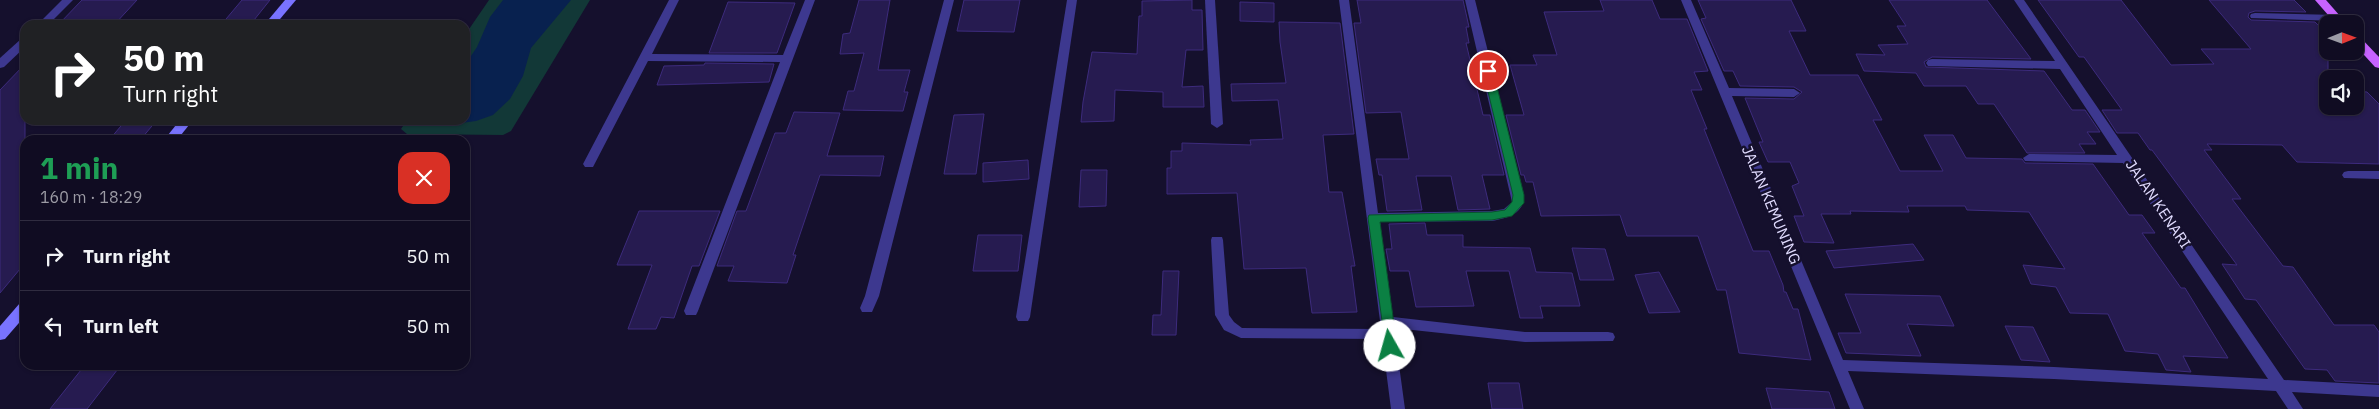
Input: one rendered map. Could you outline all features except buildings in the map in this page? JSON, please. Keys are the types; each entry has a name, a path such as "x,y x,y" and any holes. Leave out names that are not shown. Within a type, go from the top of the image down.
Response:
{"main road":[{"path":"274,20 291,0"},
{"path":"2320,0 2334,15"},
{"path":"2364,48 2379,64"},
{"path":"174,135 183,125"},
{"path":"0,336 20,313"}],"street":[{"path":"47,20 68,0"},
{"path":"589,164 674,0"},
{"path":"691,311 810,0"},
{"path":"867,308 872,296 949,0"},
{"path":"1023,317 1072,0"},
{"path":"1210,0 1217,124"},
{"path":"1344,0 1398,409"},
{"path":"1373,218 1492,216 1508,213 1518,203 1518,195 1470,0"},
{"name":"JALAN KEMUNING","path":"1686,0 1856,408"},
{"name":"JALAN KENARI","path":"2019,0 2294,407"},
{"path":"2255,16 2319,20"},
{"path":"0,64 20,46"},
{"path":"644,58 788,58"},
{"path":"1932,63 2063,64"},
{"path":"1723,92 1794,93"},
{"path":"2029,158 2128,159"},
{"path":"2348,175 2379,175"},
{"path":"1216,240 1222,315 1225,322 1241,333 1608,337"},
{"path":"1841,371 2054,373 2282,388 2379,391"}],"green space":[{"path":"489,0 590,0 511,131 503,135 407,134 401,129 404,125 470,125 470,28"}],"water":[{"path":"503,0 571,0 531,48 523,76 510,99 493,115 470,122 470,58 477,47 490,17"}],"route":[{"path":"1390,346 1373,218 1492,216 1508,213 1518,203 1518,195 1488,71"}]}
